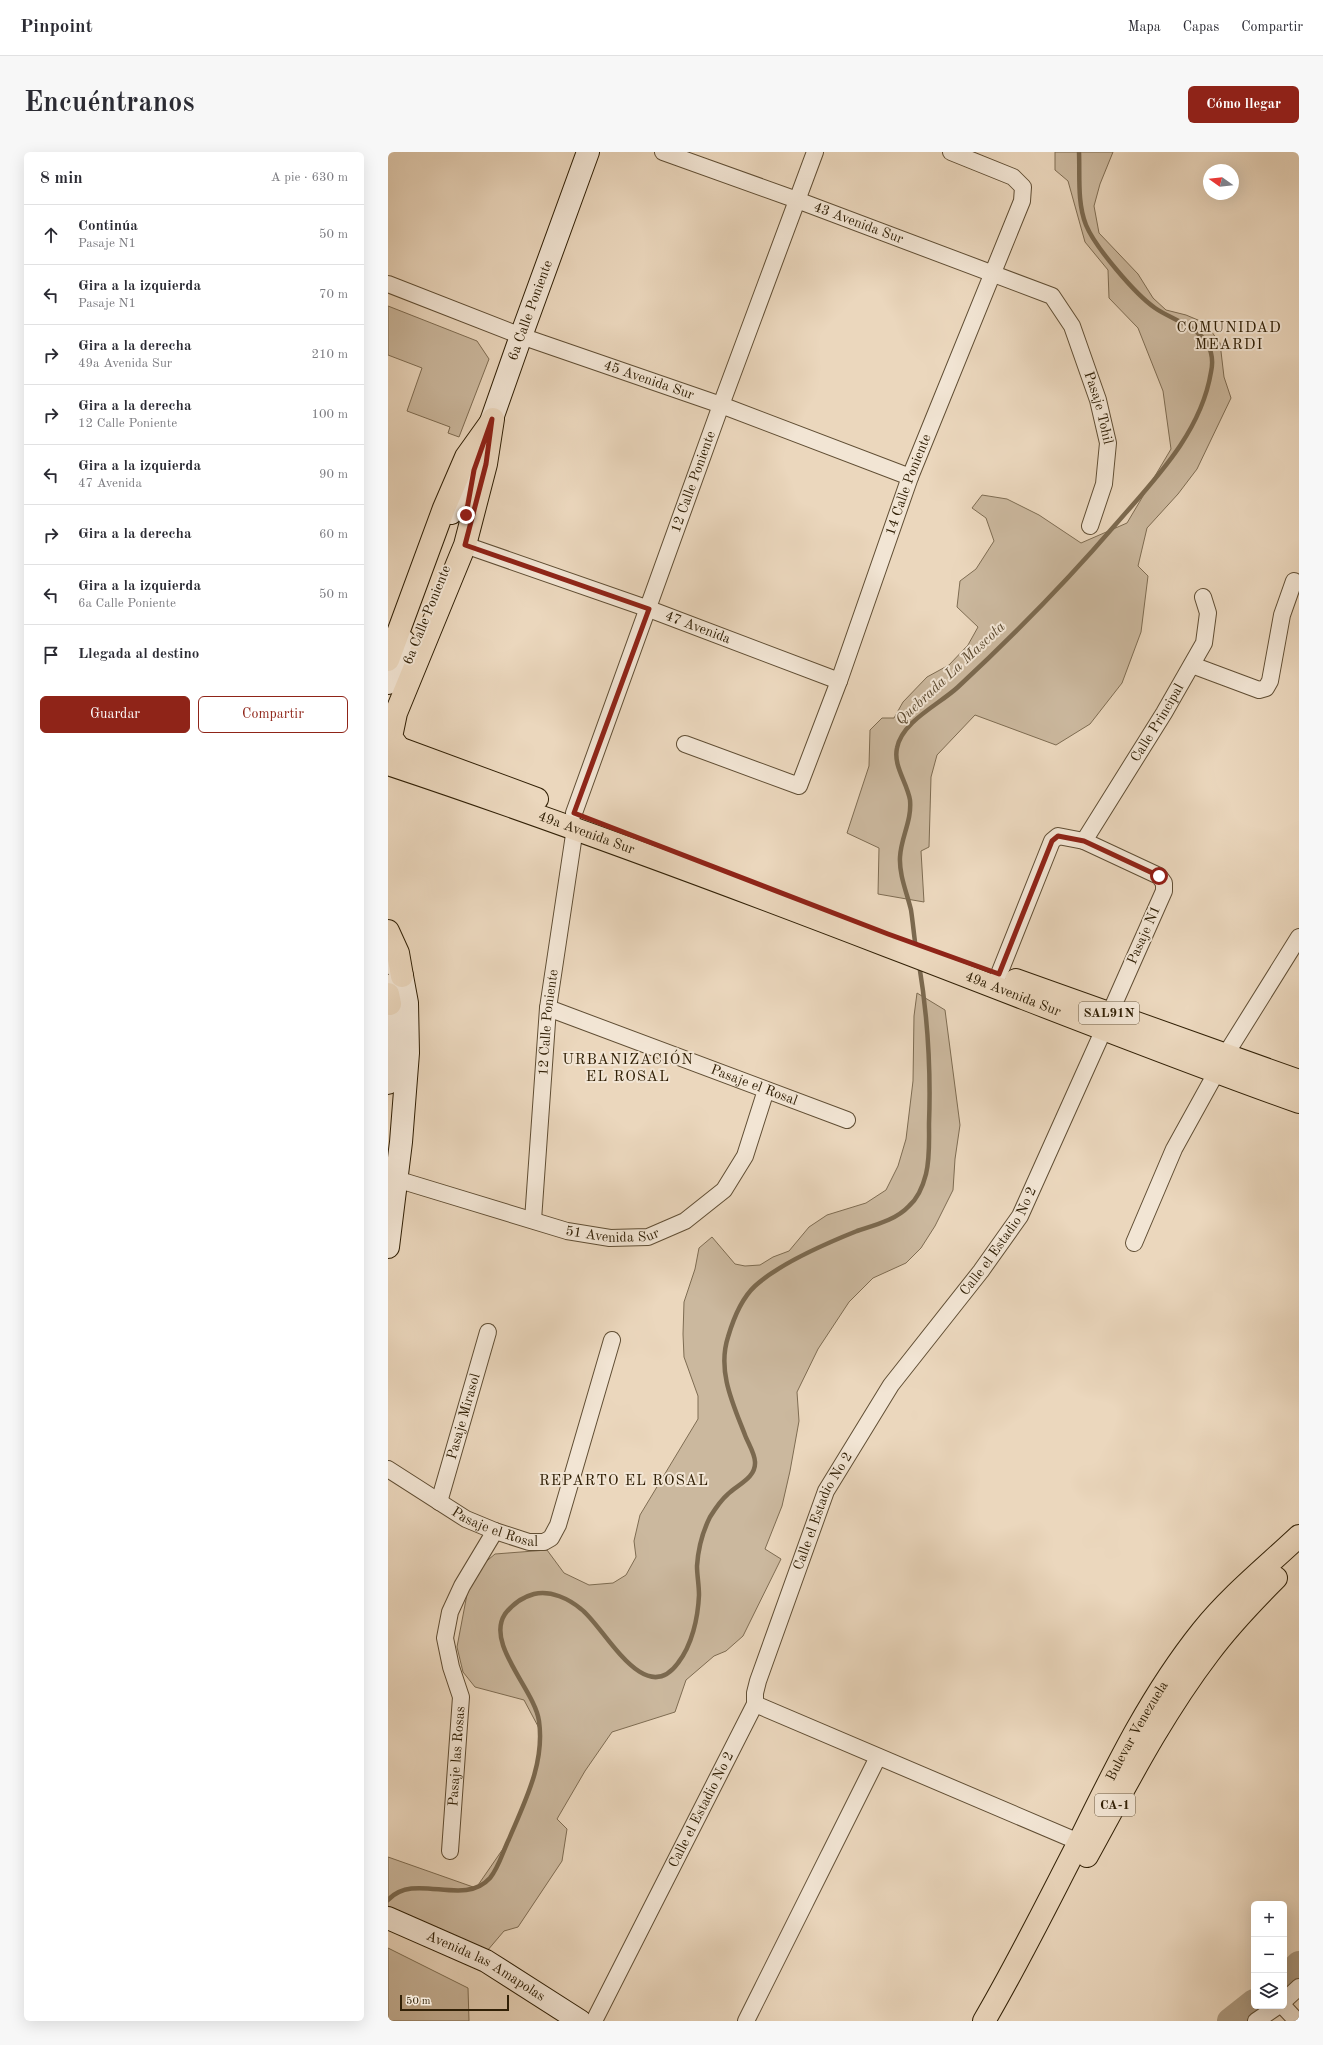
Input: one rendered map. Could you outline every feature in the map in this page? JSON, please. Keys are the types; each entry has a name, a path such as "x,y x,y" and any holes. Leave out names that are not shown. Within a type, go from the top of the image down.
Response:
{"main road":[{"path":"394,758 391,737 391,715 465,545 486,464 492,419"},
{"path":"388,660 439,522 466,457 492,419"},
{"name":"49a Avenida Sur","path":"394,758 574,820 925,954 1221,1063 1299,1102"},
{"path":"388,931 398,953 395,979"},
{"name":"49a Avenida Sur","path":"925,954 999,974 1107,1021"},
{"name":"49a Avenida Sur","path":"1221,1063 1299,1081"},
{"name":"Bulevar Venezuela","path":"984,2021 1079,1842 1134,1733 1182,1658 1203,1630 1235,1595 1299,1536"},
{"name":"Bulevar Venezuela","path":"998,2021 1146,1748 1171,1708 1218,1642 1252,1602 1299,1555"}],"street":[{"name":"6a Calle Poniente","path":"391,715 474,470 588,152"},
{"name":"43 Avenida Sur","path":"664,152 797,200 1052,296"},
{"name":"12 Calle Poniente","path":"533,1220 548,1008 574,820 721,405 815,152"},
{"name":"14 Calle Poniente","path":"685,744 799,786 839,680 910,477 1022,201 1023,186 1013,177 951,152"},
{"name":"45 Avenida Sur","path":"388,284 521,336 721,405 910,477"},
{"name":"Pasaje Tohil","path":"1052,296 1072,326 1098,400 1108,443 1104,484 1090,526"},
{"name":"6a Calle Poniente","path":"388,683 459,513"},
{"name":"47 Avenida","path":"465,545 649,609 839,680"},
{"path":"1192,665 1259,690 1266,688 1270,681 1282,615 1294,581"},
{"name":"Calle Principal","path":"1084,841 1204,643 1208,613 1202,597"},
{"name":"Pasaje N1","path":"999,974 1052,841 1058,836 1084,841 1159,876 1164,883 1164,891 1107,1021"},
{"path":"1134,1243 1174,1149 1221,1063 1299,937"},
{"path":"388,950 395,979 407,1003 408,1053 401,1142 392,1177 388,1247"},
{"path":"388,1083 389,1008 395,979"},
{"name":"Pasaje el Rosal","path":"548,1008 847,1120"},
{"name":"Calle el Estadio No 2","path":"594,2021 755,1704 754,1693 758,1681 826,1491 890,1385 981,1271 1020,1216 1107,1021"},
{"name":"51 Avenida Sur","path":"392,1177 567,1231 610,1238 648,1237 685,1221 724,1190 745,1156 766,1090"},
{"name":"Pasaje Mirasol","path":"439,1502 488,1332"},
{"name":"Pasaje el Rosal","path":"388,1470 471,1522 529,1542 544,1542 555,1532 612,1340"},
{"name":"Pasaje las Rosas","path":"450,1851 461,1696 451,1667 445,1638 450,1612 462,1586 495,1531"},
{"path":"755,1704 1079,1842"},
{"path":"746,2021 878,1757"},
{"name":"Avenida las Amapolas","path":"394,1927 557,2021"},
{"name":"Avenida las Amapolas","path":"394,1927 486,1961 580,2021"},
{"path":"1287,1998 1299,1987"},
{"path":"1256,2021 1274,2009"},
{"path":"1286,2009 1297,2021"}],"shaded area":[{"path":"1055,152 1113,152 1100,184 1094,206 1099,233 1138,274 1153,298 1166,310 1186,315 1205,323 1220,343 1224,377 1231,398 1197,469 1178,494 1147,528 1138,566 1148,576 1141,632 1122,683 1090,724 1056,745 975,715 937,755 931,777 929,847 921,851 924,902 878,894 879,848 847,833 869,766 870,730 882,718 894,718 903,702 927,677 949,665 968,645 978,627 957,607 960,581 976,569 994,541 986,518 972,508 982,495 1007,499 1039,515 1081,543 1127,523 1171,449 1163,391 1138,328 1109,298 1108,270 1085,242 1068,181 1055,170"},
{"path":"388,306 477,341 489,359 459,437 448,433 450,427 407,411 422,368 388,355"},
{"path":"917,993 945,1010 960,1125 955,1159 953,1190 935,1226 921,1248 906,1263 873,1278 849,1302 818,1349 797,1392 799,1421 790,1471 782,1506 765,1549 781,1559 743,1636 726,1651 714,1656 686,1680 675,1712 612,1732 585,1771 557,1819 567,1829 562,1861 518,1927 504,1931 487,1951 388,1906 388,1857 476,1888 507,1843 526,1801 537,1766 540,1730 524,1700 475,1687 463,1672 457,1647 468,1589 482,1565 495,1554 547,1550 564,1573 589,1585 613,1583 626,1575 636,1557 634,1541 640,1515 698,1419 698,1396 684,1357 683,1334 684,1302 695,1269 699,1248 712,1237 735,1264 745,1266 760,1265 773,1257 789,1251 809,1227 827,1215 866,1203 886,1190 898,1166 906,1139 913,1081 914,1016"},
{"path":"388,1948 468,1988 469,2021 388,2021"}],"waterway":[{"name":"Quebrada La Mascota","path":"916,949 911,910 900,864 902,843 910,808 910,800 896,755 900,738 914,721 958,687 1020,628 1079,566 1146,490 1161,472 1187,435 1206,394 1211,372 1211,352 1204,340 1196,331 1161,312 1137,292 1116,270 1091,234 1086,225 1081,208 1079,152"},
{"name":"Quebrada La Mascota","path":"388,1900 399,1892 412,1889 425,1888 466,1890 479,1886 490,1878 501,1859 532,1782 539,1752 540,1737 539,1721 536,1709 513,1667 501,1639 501,1626 505,1614 514,1605 526,1597 540,1593 553,1594 565,1599 576,1605 590,1618 625,1660 638,1671 652,1677 665,1675 683,1656 691,1640 697,1613 699,1595 697,1569 700,1547 705,1528 710,1517 725,1496 749,1477 754,1468 755,1462 754,1456 731,1399 725,1375 725,1350 730,1330 738,1310 750,1291 777,1270 790,1262 832,1242 857,1231 885,1222 898,1215 912,1203 920,1192 926,1174 929,1155 930,1084 927,1024 919,964"},
{"path":"1287,1976 1299,1964"},
{"path":"1230,2021 1251,2004"}],"district":[{"name":"COMUNIDAD MEARDI","path":"1229,336"},
{"name":"URBANIZACIÓN EL ROSAL","path":"628,1068"},
{"name":"REPARTO EL ROSAL","path":"624,1481"}],"route":[{"path":"466,515 474,470 492,419 490,445 486,464 465,545 649,609 574,813 919,946 999,974 1052,841 1058,836 1084,841 1159,876"}]}
